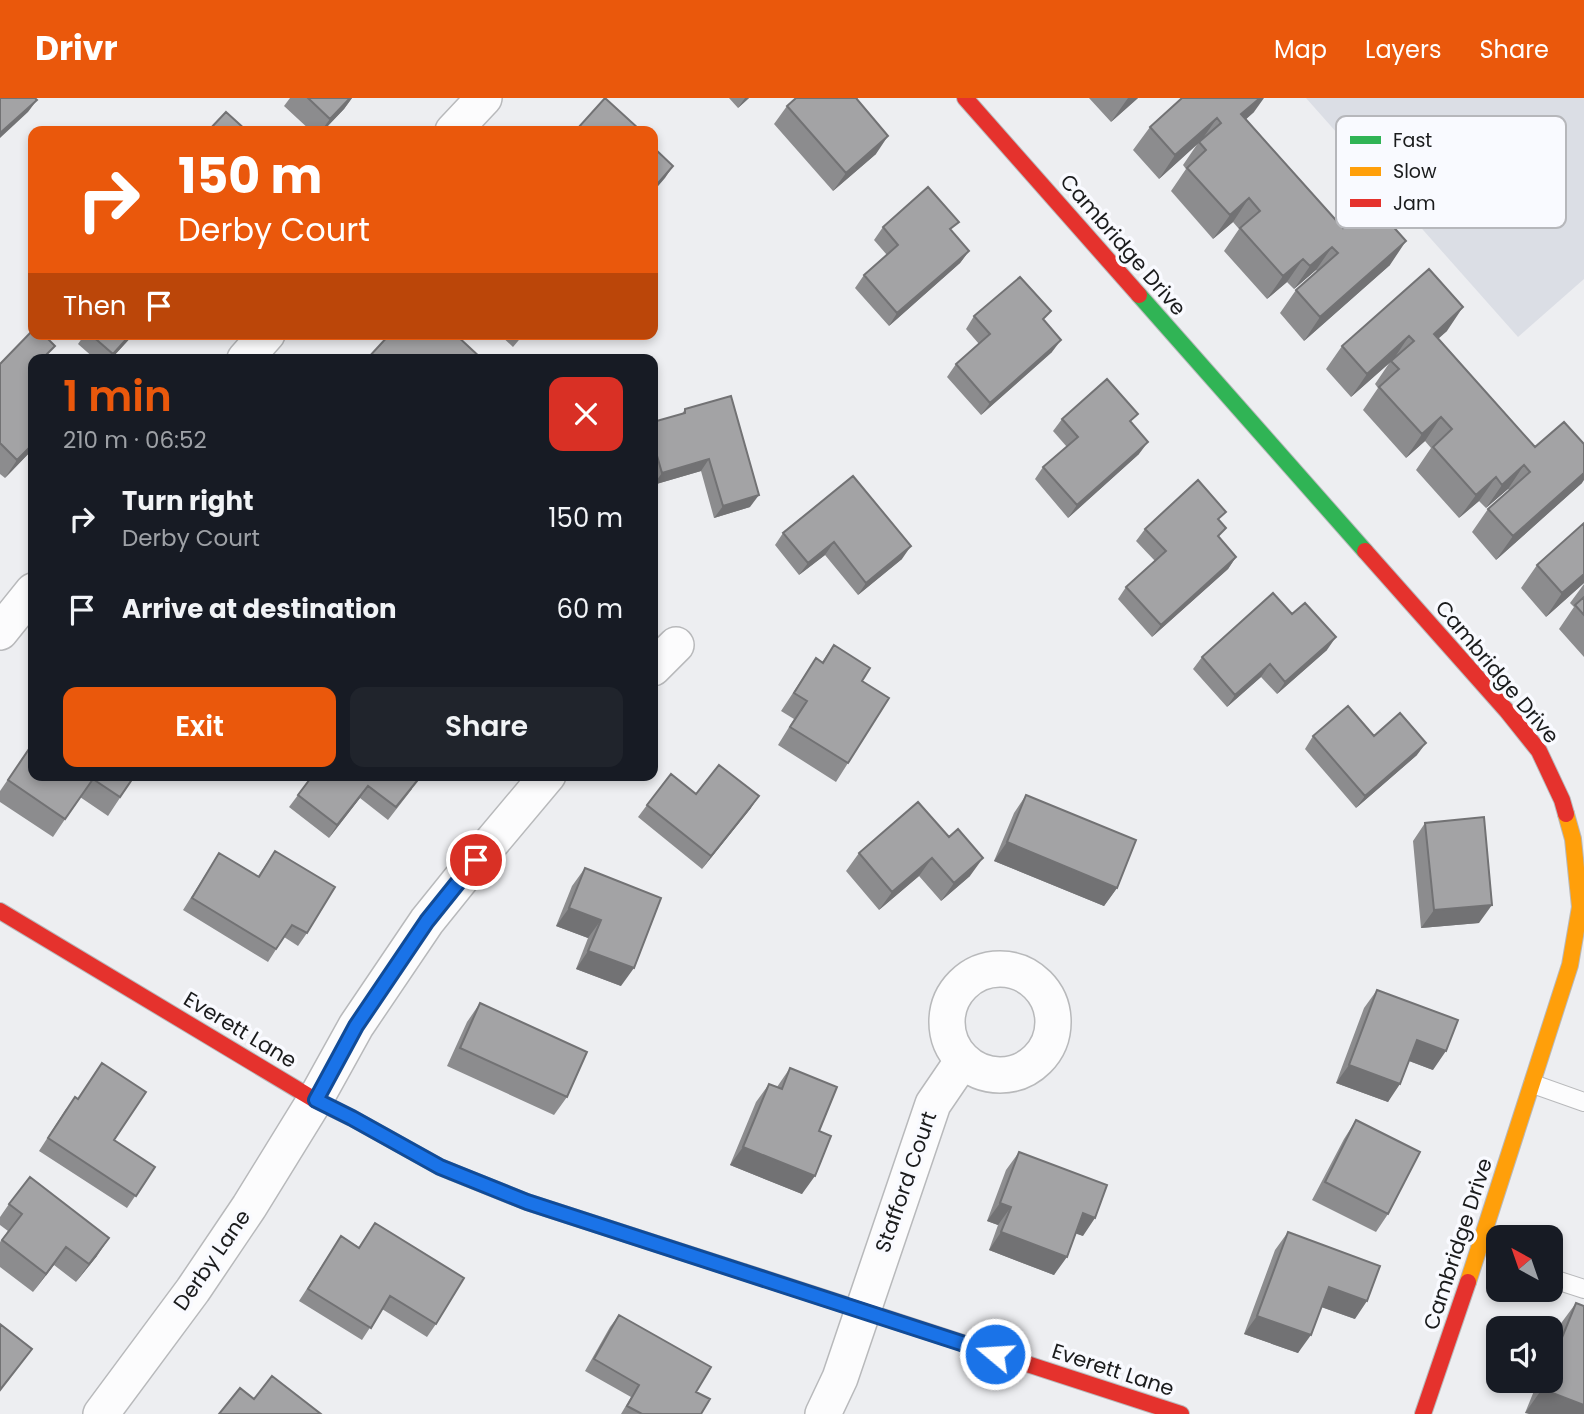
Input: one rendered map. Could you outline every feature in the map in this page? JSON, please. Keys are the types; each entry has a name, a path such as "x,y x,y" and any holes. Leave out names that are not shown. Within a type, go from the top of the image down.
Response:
{"street":[{"path":"458,126 484,98"},
{"name":"Cambridge Drive","path":"965,98 1507,711 1539,751 1562,800 1573,839 1582,907 1570,965 1532,1084 1482,1258 1423,1414"},
{"path":"249,354 261,340"},
{"path":"0,632 28,598"},
{"name":"Derby Lane","path":"101,1414 193,1290 249,1207 316,1100 356,1026 427,921 543,781"},
{"name":"Everett Lane","path":"0,911 316,1100 440,1167 527,1202 1181,1414"},
{"name":"Stafford Court","path":"823,1414 840,1378 933,1104 962,1060"}],"lane":[{"path":"1532,1084 1584,1101"},
{"path":"1563,1283 1584,1289"}],"shaded area":[{"path":"1306,98 1584,98 1584,279 1518,337 1421,228 1566,228 1566,116 1336,116 1336,132"}],"building":[{"path":"0,98 35,98 37,100 0,133"},
{"path":"308,98 350,98 330,119"},
{"path":"605,98 636,126 580,126"},
{"path":"796,98 856,98 888,136 846,173 787,106"},
{"path":"1182,98 1260,98 1241,114 1336,220 1336,228 1394,228 1406,241 1320,317 1296,290 1338,253 1332,247 1310,266 1303,259 1283,276 1240,228 1260,211 1249,198 1230,215 1187,168 1206,150 1199,142 1221,123 1217,118 1175,155 1150,127"},
{"path":"226,112 241,126 213,126"},
{"path":"658,152 673,166 658,183"},
{"path":"928,187 959,222 950,229 969,251 897,313 864,275 898,245 883,227"},
{"path":"1429,269 1463,307 1434,334 1535,447 1564,422 1584,444 1584,473 1513,536 1488,509 1530,472 1524,465 1502,485 1496,477 1476,495 1433,447 1452,429 1441,417 1422,434 1379,387 1399,369 1391,361 1414,341 1409,336 1367,374 1342,346"},
{"path":"1020,277 1051,311 1043,319 1061,340 990,403 956,364 990,334 974,316"},
{"path":"28,335 28,340 49,340 55,346 47,354 28,354 28,449 17,460 0,443 0,364"},
{"path":"97,340 126,340 113,354"},
{"path":"384,340 461,340 477,354 372,354"},
{"path":"1107,379 1138,414 1130,421 1148,442 1077,505 1043,467 1078,437 1062,419"},
{"path":"731,396 759,495 723,506 709,459 662,473 658,459 658,421 685,413 685,409"},
{"path":"853,476 911,546 866,583 834,542 808,563 783,533"},
{"path":"1198,480 1226,512 1218,519 1226,528 1218,536 1236,557 1161,625 1126,587 1166,551 1145,529"},
{"path":"1584,523 1584,574 1562,593 1537,565"},
{"path":"1273,593 1292,614 1305,603 1336,637 1285,682 1270,664 1235,695 1202,657"},
{"path":"1584,597 1584,615 1575,605"},
{"path":"834,645 870,668 862,681 889,698 848,763 790,727 807,701 794,693 816,658 823,663"},
{"path":"1348,706 1374,736 1400,713 1426,743 1365,796 1313,736"},
{"path":"28,750 28,781 92,781 65,819 8,780"},
{"path":"719,765 759,796 711,856 647,805 671,774 696,794"},
{"path":"96,781 131,781 120,797"},
{"path":"308,781 417,781 396,807 368,786 337,825 298,795"},
{"path":"1026,795 1136,840 1117,888 1007,842"},
{"path":"918,802 949,837 958,829 983,858 954,883 932,858 892,892 859,853"},
{"path":"1484,817 1492,905 1434,910 1425,823"},
{"path":"275,851 335,887 307,933 292,925 276,949 192,898 219,853 259,877"},
{"path":"585,868 661,898 634,968 588,951 601,920 569,908"},
{"path":"1377,990 1458,1020 1446,1051 1417,1040 1400,1084 1349,1065"},
{"path":"480,1003 587,1052 567,1097 460,1048"},
{"path":"102,1063 146,1092 114,1140 155,1167 136,1196 48,1138"},
{"path":"790,1068 837,1087 819,1131 831,1136 815,1176 743,1147 769,1084 782,1089"},
{"path":"1356,1120 1420,1152 1388,1214 1325,1182"},
{"path":"1019,1152 1107,1185 1095,1218 1083,1213 1067,1257 1001,1232 1011,1207 1000,1203"},
{"path":"30,1177 109,1238 89,1264 66,1247 46,1274 2,1240 22,1214 9,1204"},
{"path":"375,1223 464,1278 436,1324 390,1296 371,1328 308,1289 341,1236 359,1248"},
{"path":"1288,1232 1380,1266 1367,1301 1329,1287 1311,1335 1257,1316"},
{"path":"1576,1303 1584,1306 1584,1405 1552,1393 1563,1393 1563,1335"},
{"path":"619,1315 711,1367 696,1392 710,1399 701,1414 642,1414 627,1406 639,1385 594,1359"},
{"path":"0,1324 32,1349 0,1390"},
{"path":"272,1376 321,1414 219,1414 240,1388 254,1399"}],"traffic: fast":[{"path":"1139,295 1365,551"},
{"path":"452,1172 527,1202 744,1272"}],"traffic: slow":[{"path":"1468,1282 1570,965 1580,907 1573,839 1566,814"}],"traffic: jam":[{"path":"965,98 1139,295"},
{"path":"1365,551 1507,711 1539,751 1566,814"},
{"path":"0,911 315,1100 452,1172"},
{"path":"744,1272 1181,1414"},
{"path":"1423,1414 1468,1282"}],"route":[{"path":"476,860 427,921 356,1026 316,1100 440,1167 527,1202 995,1354"}]}
